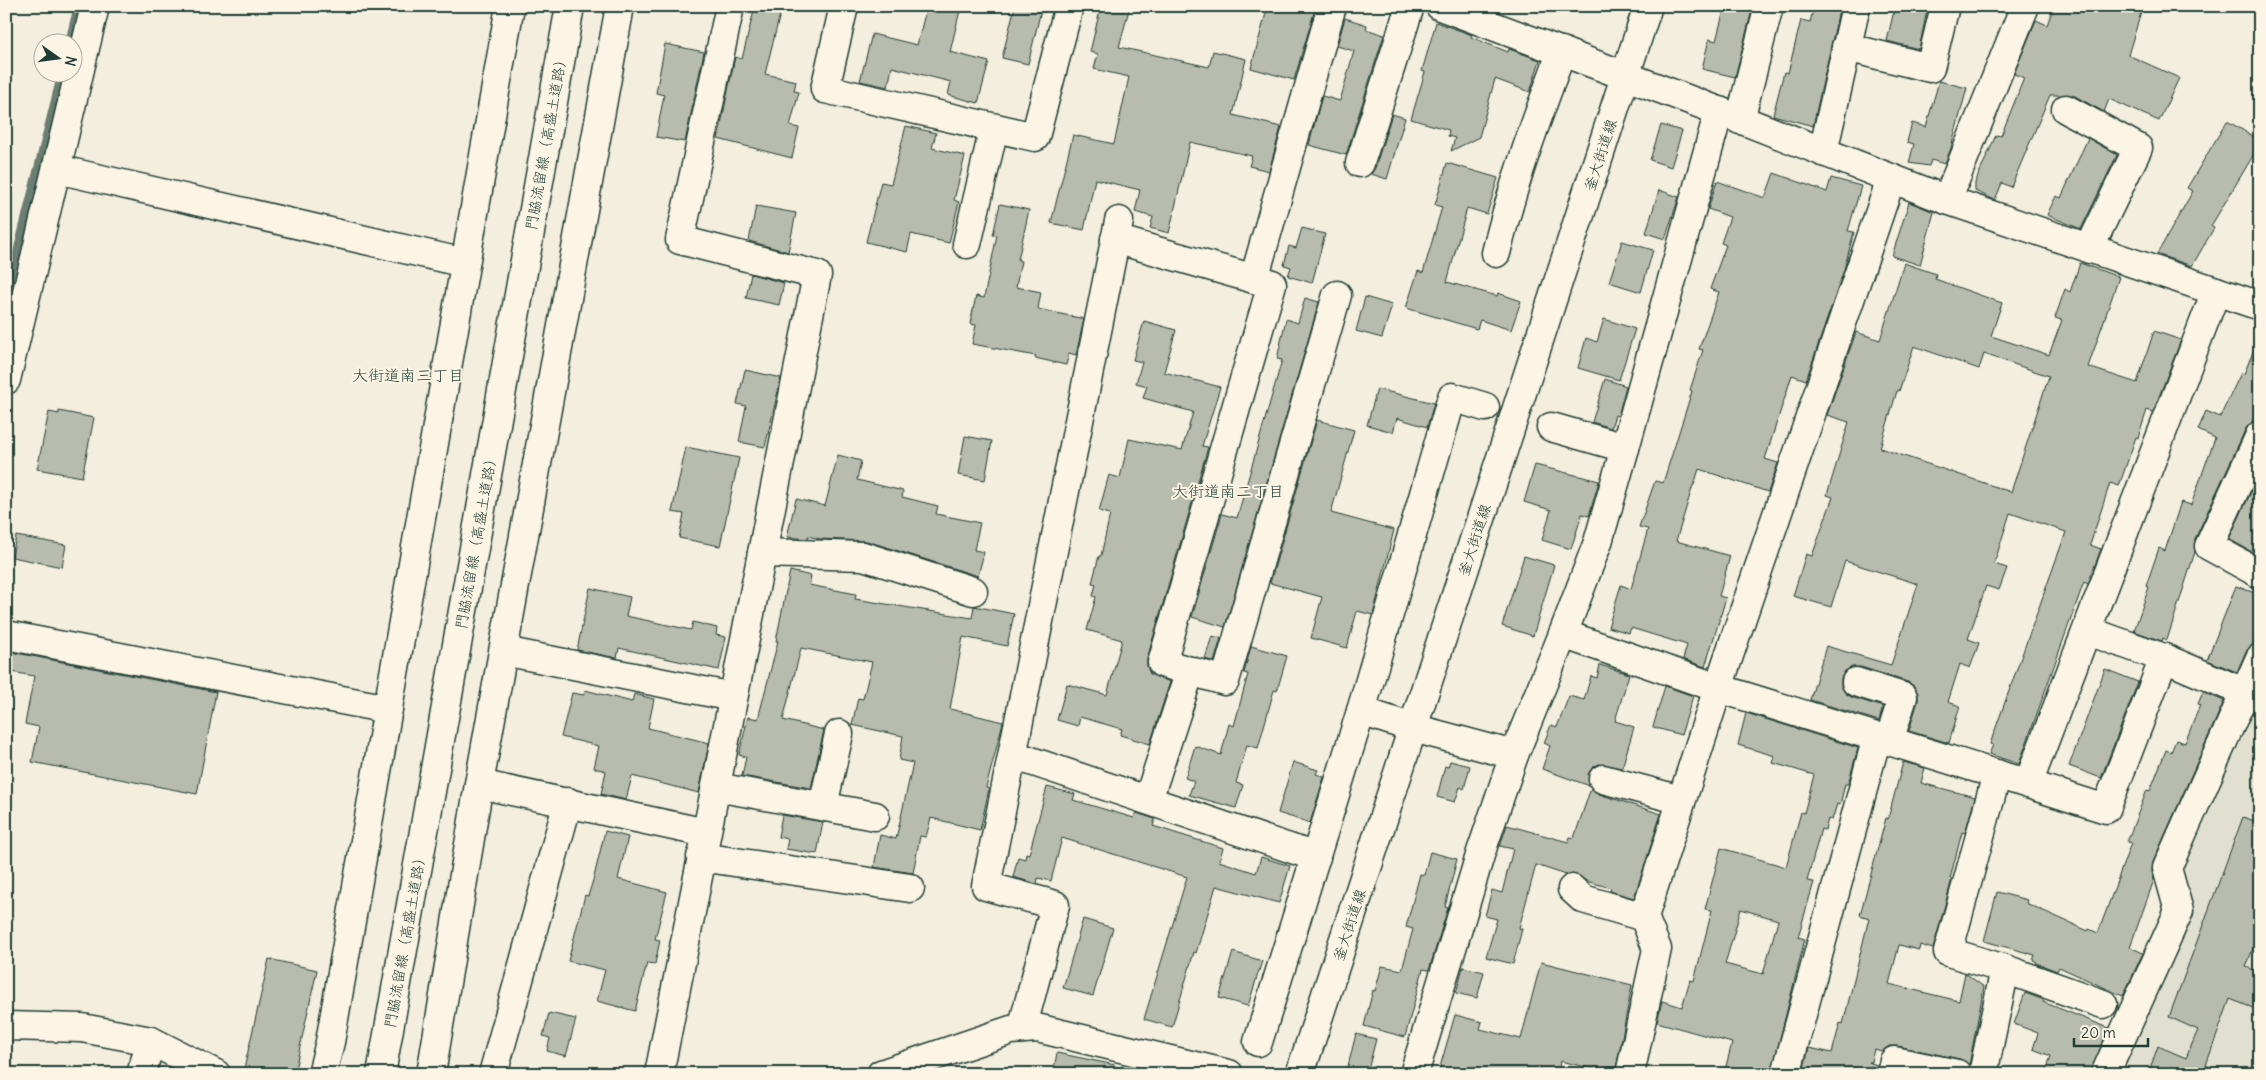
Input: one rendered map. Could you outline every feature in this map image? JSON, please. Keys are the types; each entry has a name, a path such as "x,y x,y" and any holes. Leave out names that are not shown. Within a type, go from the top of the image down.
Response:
{"street":[{"path":"6,380 96,6"},
{"path":"322,1074 388,709 510,6"},
{"name":"門脇流留線（高盛土道路）","path":"381,1074 570,6"},
{"path":"431,1074 479,784 620,6"},
{"path":"659,1074 817,275 680,240 730,6"},
{"path":"844,6 825,89 1035,137 1069,6"},
{"path":"1254,279 1332,6"},
{"path":"1360,163 1410,6"},
{"path":"1440,6 1482,13 1562,51 1946,200 2260,306"},
{"name":"釜大街道線","path":"1300,1074 1648,6"},
{"path":"1414,1074 1481,852 1514,755 1598,542 1625,448 1729,115 1769,6"},
{"path":"1823,152 1856,6"},
{"path":"1846,47 1930,68 1945,6"},
{"path":"1946,200 2025,6"},
{"path":"1496,252 1508,204 1528,140 1562,51"},
{"path":"2066,109 2138,148 2089,249"},
{"path":"967,244 994,128"},
{"path":"57,169 465,263"},
{"path":"1630,1074 1657,950 1644,917 1718,688 1890,179"},
{"path":"1022,1029 1055,905 986,886 1117,229 1272,284 1162,663 1225,681 1337,294"},
{"path":"2028,784 2088,631 2216,291"},
{"path":"1258,1042 1361,711 1452,397 1485,407"},
{"path":"1552,427 1625,448"},
{"path":"2260,435 2209,546 2260,574"},
{"path":"762,552 863,556 973,591"},
{"path":"2088,631 2164,658 2252,695"},
{"path":"1563,634 1718,688 1997,774 2106,810 2164,658"},
{"path":"6,635 388,709"},
{"path":"504,651 733,697"},
{"path":"2105,1074 2179,911 2168,868 2252,695 2260,658"},
{"path":"1148,800 1190,671"},
{"path":"1786,1074 1883,739 1903,697 1856,682"},
{"path":"1361,711 1413,728 1514,755"},
{"path":"823,806 839,734"},
{"path":"1013,755 1316,857"},
{"path":"1997,774 1948,952 2005,969 2103,1004"},
{"path":"1603,779 1681,800"},
{"path":"479,784 568,802 704,845 910,888"},
{"path":"716,787 874,816"},
{"path":"493,1074 568,802"},
{"path":"1572,889 1583,898 1644,917"},
{"path":"1983,1074 2005,969"},
{"path":"6,1026 82,1028 151,1042 216,1074"},
{"path":"881,1074 1011,1030 1037,1028 1183,1068 1229,1074"},
{"path":"141,1074 151,1042"},
{"path":"1891,1074 1894,1061 1956,1074"}],"shaded area":[{"path":"2260,689 2260,1074 2112,1074 2178,870"}],"building":[{"path":"755,6 782,6 765,74 796,81 794,91 799,92 790,126 799,128 792,158 718,139 735,57 742,59"},
{"path":"927,6 961,6 950,52 989,62 978,103 948,95 951,82 892,67 888,87 860,81 872,34 917,45"},
{"path":"1015,6 1042,6 1028,64 1002,58"},
{"path":"1101,6 1130,6 1119,47 1209,67 1213,51 1246,59 1233,115 1281,127 1269,171 1249,166 1252,156 1190,142 1169,233 1150,228 1153,217 1135,212 1140,190 1095,179 1084,230 1051,223 1073,135 1114,144 1129,77 1094,69 1098,54 1090,52"},
{"path":"1268,6 1316,6 1294,80 1251,68"},
{"path":"1725,6 1753,6 1735,77 1702,69 1709,39 1716,41"},
{"path":"1814,6 1840,6 1813,126 1773,115 1784,72 1788,73 1801,20 1810,22"},
{"path":"1895,6 1928,6 1919,49 1887,41"},
{"path":"2054,6 2143,6 2128,55 2179,78 2159,121 2109,99 2104,112 2073,95 2050,95 2011,187 2002,183 1995,200 1975,191 1975,183 1996,135 2001,136 2024,78 2014,74 2036,20 2047,25"},
{"path":"1345,18 1367,25 1366,29 1384,35 1346,155 1309,145 1322,96 1340,101 1354,51 1337,46"},
{"path":"1436,22 1472,35 1471,37 1508,52 1509,49 1540,60 1530,92 1495,79 1479,137 1451,151 1455,138 1448,136 1449,130 1411,119 1425,72 1422,71"},
{"path":"665,44 704,52 685,142 656,137 664,95 656,93"},
{"path":"1939,81 1967,88 1951,148 1945,164 1931,160 1929,166 1909,163 1914,144 1907,142 1912,123 1926,127"},
{"path":"1392,114 1405,118 1387,179 1371,174 1375,168"},
{"path":"2227,121 2260,140 2260,144 2211,226 2214,228 2192,266 2157,254 2193,191 2187,188"},
{"path":"1661,125 1682,131 1671,167 1650,160"},
{"path":"906,126 936,133 932,148 965,156 954,200 959,202 949,243 911,234 907,252 866,242 881,182 891,184"},
{"path":"2088,138 2117,155 2081,229 2047,215 2056,196 2061,198"},
{"path":"1447,163 1498,178 1487,214 1467,208 1447,282 1497,296 1498,293 1521,301 1511,330 1480,320 1477,329 1406,308 1418,271 1423,273 1442,207 1435,205"},
{"path":"1774,173 1827,192 1831,178 1861,186 1848,231 1854,232 1843,273 1806,380 1792,375 1765,459 1778,463 1768,492 1699,469 1693,485 1676,541 1730,556 1719,596 1726,598 1705,667 1683,659 1687,645 1631,628 1629,633 1608,627 1621,585 1631,589 1648,529 1639,527 1655,481 1663,483 1692,391 1690,390 1703,350 1699,349 1719,292 1710,289 1726,245 1721,243 1730,217 1708,209 1717,181 1765,198"},
{"path":"1659,190 1679,197 1665,239 1646,233"},
{"path":"1909,202 1934,212 1920,265 1892,256"},
{"path":"1000,204 1029,210 1018,260 1021,261 1016,287 1041,292 1038,309 1084,319 1076,355 1069,353 1066,365 1035,358 1036,356 972,344 976,325 970,324 976,296 984,298 997,235 993,235"},
{"path":"756,206 796,213 788,252 749,241"},
{"path":"1302,228 1325,234 1312,283 1288,276 1291,267 1284,265 1289,246 1296,248"},
{"path":"1622,241 1653,250 1641,292 1609,282"},
{"path":"1904,263 1936,274 1935,279 2002,303 1991,336 2049,355 2062,320 2055,318 2065,289 2070,292 2080,263 2119,277 2088,367 2137,383 2154,331 2181,340 2153,412 2147,410 2119,486 2110,483 2090,545 2101,549 2088,584 2084,582 2019,764 1989,754 1993,745 1990,744 2066,532 2010,513 1994,564 2007,568 1999,590 1986,586 1968,639 1979,643 1970,668 1960,664 1948,702 1960,706 1949,743 1909,731 1918,701 1918,693 1914,686 1908,682 1861,667 1852,667 1845,671 1841,678 1841,686 1845,693 1851,697 1883,707 1879,721 1810,700 1826,646 1891,665 1918,584 1845,561 1831,607 1793,596 1806,554 1812,556 1833,497 1827,495 1849,422 1827,415 1856,332 1880,340","holes":["1914,346 1979,369 1984,354 2049,376 2011,492 1880,448 1897,391 1899,391"]},
{"path":"751,274 784,283 779,305 746,298"},
{"path":"1365,297 1392,305 1382,338 1356,331"},
{"path":"1305,298 1319,302 1225,627 1192,617 1222,514 1237,518 1282,360 1277,359 1286,319 1298,323"},
{"path":"1604,319 1635,329 1619,380 1578,368 1586,338 1597,342"},
{"path":"1144,321 1176,330 1164,372 1220,387 1202,446 1208,447 1147,659 1150,674 1170,682 1150,744 1120,735 1122,729 1080,717 1078,726 1057,720 1067,684 1107,695 1122,640 1087,630 1096,597 1093,596 1096,584 1092,583 1099,556 1101,556 1110,514 1099,511 1109,475 1120,478 1129,439 1182,450 1193,412 1143,398 1147,386 1136,383 1142,362 1133,360"},
{"path":"2259,337 2260,404 2252,422 2246,428 2195,539 2195,552 2167,640 2163,638 2162,641 2134,631 2149,587 2146,586 2159,548 2165,551 2181,502 2191,505 2215,438 2198,430 2206,411 2220,417 2241,373 2244,374"},
{"path":"745,370 781,378 765,447 739,442 746,406 737,404"},
{"path":"1605,379 1626,386 1618,416 1615,415 1611,428 1592,422"},
{"path":"1377,389 1434,403 1427,427 1397,418 1393,432 1367,425"},
{"path":"59,411 94,418 82,477 37,469 49,412 59,414"},
{"path":"1317,420 1354,430 1331,513 1394,530 1373,615 1357,611 1347,648 1311,638 1322,597 1270,583"},
{"path":"965,436 992,441 985,480 958,475"},
{"path":"686,447 739,458 720,546 679,538 684,514 672,512"},
{"path":"838,455 861,461 857,480 903,491 902,497 938,506 936,514 980,523 974,550 984,552 978,576 867,541 820,539 808,536 808,539 787,537 796,499 825,506"},
{"path":"1535,465 1599,481 1589,516 1582,514 1571,549 1542,540 1551,510 1524,502"},
{"path":"2260,473 2260,540 2254,553 2229,539"},
{"path":"16,536 66,545 62,567 12,557"},
{"path":"1524,556 1554,565 1533,636 1502,626"},
{"path":"790,571 811,576 809,585 856,594 855,599 972,618 974,606 1014,614 1007,646 963,637 950,709 1003,722 986,788 989,789 980,830 931,818 926,837 920,836 913,873 874,867 880,835 896,839 913,763 899,760 903,736 852,725 858,698 863,699 872,662 801,648 783,720 824,730 811,788 742,776 746,757 739,755 748,717 758,719 778,641 776,641"},
{"path":"2236,586 2260,595 2260,628 2253,644 2246,651 2237,672 2207,660"},
{"path":"590,588 630,597 626,616 691,630 693,622 717,628 716,635 726,637 719,670 619,648 617,658 577,650"},
{"path":"1212,636 1221,638 1214,662 1205,659"},
{"path":"1251,646 1287,656 1277,691 1274,690 1258,748 1247,745 1236,783 1243,785 1236,808 1189,795 1194,781 1185,778 1195,746 1221,755 1229,724 1234,726 1248,674 1244,673"},
{"path":"6,651 216,692 197,794 32,762 39,727 25,724 34,676 6,671"},
{"path":"1600,665 1629,674 1615,721 1634,727 1622,768 1599,764 1592,768 1588,774 1590,786 1542,769 1550,746 1544,743 1551,725 1557,727 1569,696 1584,700 1591,676 1597,678"},
{"path":"2105,669 2138,682 2101,778 2069,766"},
{"path":"1665,686 1693,696 1681,735 1653,727"},
{"path":"585,690 632,702 634,694 654,699 648,728 709,743 699,793 632,776 626,800 601,794 606,771 594,768 599,746 561,737 572,693 584,695"},
{"path":"2203,692 2224,701 2153,862 2152,872 2154,880 2130,947 2143,953 2123,996 2059,967 2057,971 2036,963 2033,960 2035,955 1984,941 1997,892 2027,900 2026,903 2088,931 2089,929 2098,933 2131,843 2127,842 2147,790 2150,791 2166,750 2171,752 2176,740 2185,743"},
{"path":"1746,713 1858,748 1848,784 1845,784 1840,805 1837,804 1832,820 1828,819 1825,830 1821,829 1807,881 1814,882 1798,937 1805,939 1771,1074 1724,1074 1732,1043 1657,1022 1662,1001 1682,1007 1690,980 1694,981 1712,910 1705,909 1721,848 1786,867 1801,812 1804,813 1814,775 1773,763 1775,756 1738,745","holes":["1741,909 1778,920 1763,974 1725,964"]},
{"path":"1450,761 1470,766 1464,789 1460,787 1455,802 1437,797 1445,766 1448,767"},
{"path":"1293,762 1318,770 1316,774 1324,777 1310,823 1278,813"},
{"path":"1903,762 1925,768 1921,783 1975,797 1965,833 1962,832 1950,879 1952,879 1933,949 1920,945 1919,950 1899,945 1889,984 1959,1001 1965,973 1984,987 1969,1065 1960,1059 1889,1046 1882,1051 1874,1049 1871,1062 1868,1062 1877,1065 1876,1074 1824,1074 1804,1068 1809,1048 1832,1053 1840,1023 1843,1024 1869,918 1860,915"},
{"path":"1047,787 1075,794 1073,800 1134,818 1136,813 1155,819 1153,826 1223,848 1219,861 1256,873 1261,857 1290,866 1279,903 1216,886 1172,1027 1144,1019 1187,877 1062,838 1051,881 1038,878 1037,884 1013,877 1018,857 1025,859 1026,853 1029,854"},
{"path":"1591,788 1599,794 1661,814 1634,898 1610,891 1611,888 1586,881 1576,874 1566,875 1536,865 1519,928 1522,929 1513,964 1486,957 1497,919 1485,916 1492,890 1502,893 1513,849 1500,846 1507,825 1568,842 1570,837 1574,838"},
{"path":"782,815 823,822 817,854 786,849 788,839 778,837"},
{"path":"2243,817 2260,823 2260,930 2246,967 2260,972 2260,990 2253,1008 2230,999 2206,1065 2224,1074 2148,1074 2158,1046 2186,1058 2198,1030 2169,1017"},
{"path":"605,831 628,837 618,879 667,892 655,939 660,940 655,964 647,963 635,1011 597,1001 605,970 568,961 585,895 588,896 594,877"},
{"path":"1430,852 1457,859 1445,907 1448,908 1429,970 1423,969 1405,1037 1364,1026 1373,990 1375,991 1382,966 1402,970 1413,929 1406,927 1420,874 1424,875"},
{"path":"1083,919 1113,928 1093,996 1063,988"},
{"path":"1233,952 1262,961 1248,1006 1219,998"},
{"path":"269,959 317,970 294,1074 265,1074 244,1069"},
{"path":"1541,962 1632,985 1615,1074 1560,1061 1558,1074 1438,1074 1455,1015 1482,1022 1480,1029 1521,1039"},
{"path":"1463,967 1484,972 1477,998 1456,993"},
{"path":"2025,993 2109,1028 2090,1074 2045,1074 2051,1056 2033,1049 2038,1033 2014,1024"},
{"path":"549,1013 576,1019 566,1056 547,1051 550,1038 543,1036"},
{"path":"1356,1034 1376,1039 1367,1074 1346,1074"},
{"path":"1057,1053 1115,1065 1114,1074 1053,1074"}],"waterway":[{"path":"72,32 78,6"},
{"path":"6,296 60,82"}],"district":[{"name":"大街道南三丁目","path":"408,375"},
{"name":"大街道南二丁目","path":"1228,491"}]}
